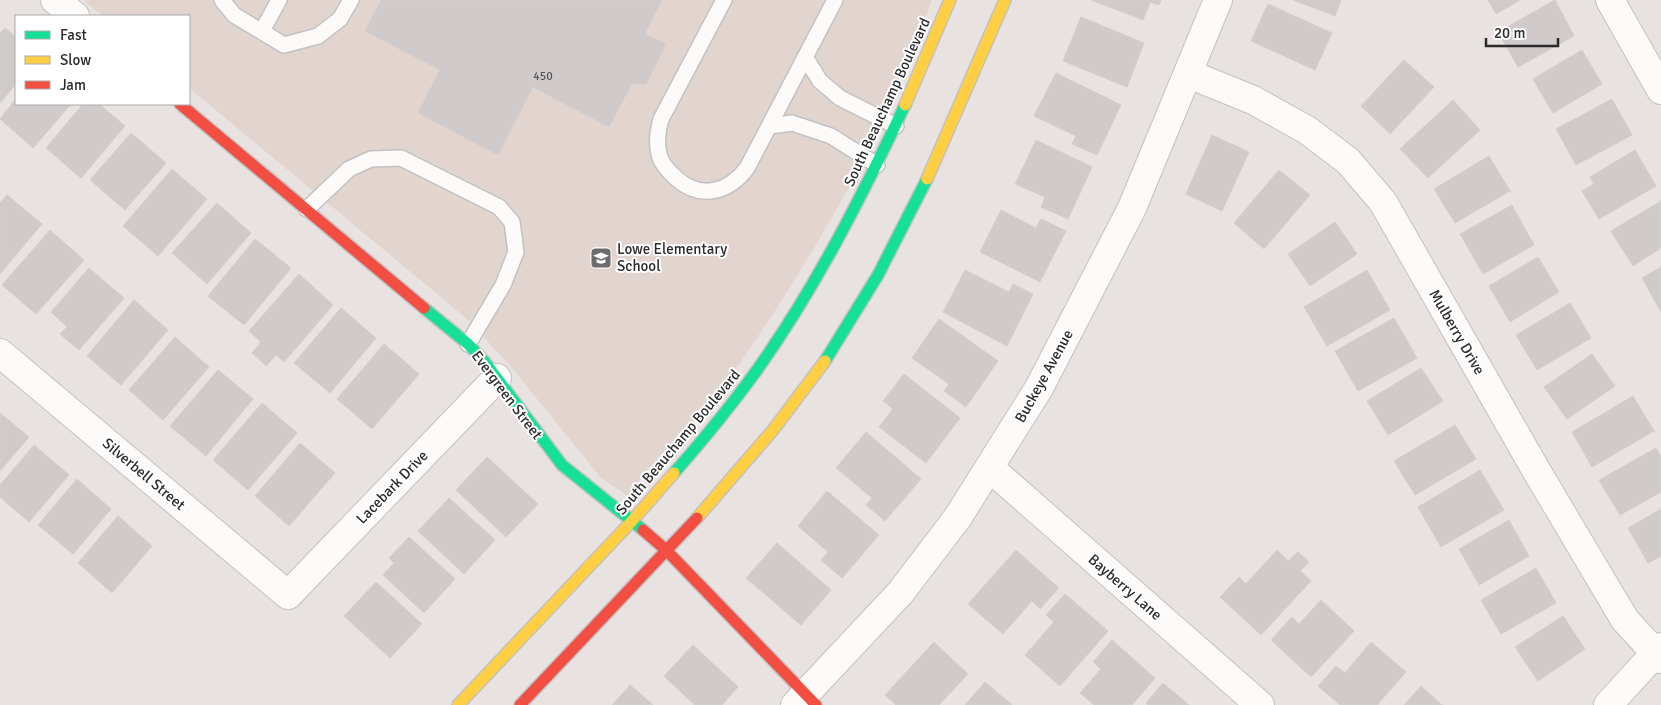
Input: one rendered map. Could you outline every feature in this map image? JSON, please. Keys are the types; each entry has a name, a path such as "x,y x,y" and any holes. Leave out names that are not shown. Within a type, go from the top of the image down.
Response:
{"street":[{"path":"55,0 74,15"},
{"name":"South Beauchamp Boulevard","path":"458,705 632,521 716,424 758,370 799,307 877,165 896,126 950,0"},
{"path":"520,705 723,489 763,443 819,370 849,325 894,246 934,165 1005,0"},
{"name":"Buckeye Avenue","path":"805,702 901,592 958,517 1040,388 1132,208 1218,0"},
{"path":"1610,0 1661,90"},
{"name":"Mulberry Drive","path":"1189,74 1253,100 1307,130 1348,161 1383,202 1536,470 1625,620 1659,653"},
{"name":"Evergreen Street","path":"181,105 468,344 497,378 562,465 666,550 805,702"},
{"name":"Silverbell Street","path":"0,354 288,595"},
{"name":"Lacebark Drive","path":"288,595 497,378"},
{"name":"Bayberry Lane","path":"990,468 1260,705"},
{"path":"1608,705 1659,653"}],"lane":[{"path":"222,0 234,15 284,44 318,36 340,19 350,0"},
{"path":"262,32 278,0"},
{"path":"724,0 661,119 657,137 659,155 668,171 681,183 696,191 711,192 726,187 740,178 770,126 835,0"},
{"path":"805,57 820,80 840,98 896,126"},
{"path":"770,126 792,123 831,136 877,165"},
{"path":"307,208 349,169 371,159 401,158 499,207 512,222 516,252 503,285 468,344"}],"shaded area":[{"name":"Lowe Elementary School","path":"83,0 932,0 910,58 879,128 852,182 816,245 738,366 693,421 649,468 628,496 601,478 513,369 466,318 190,89 190,15 102,15"}],"building":[{"path":"381,0 662,0 645,34 666,44 646,84 632,83 609,127 533,87 498,155 418,113 440,70 365,31"},
{"path":"1091,0 1161,0 1159,5 1150,2 1143,20"},
{"path":"1293,0 1341,0 1335,16"},
{"path":"1488,0 1520,0 1496,14"},
{"path":"1555,0 1574,36 1518,67 1498,32"},
{"path":"1268,4 1332,33 1315,70 1251,41"},
{"path":"1081,17 1144,43 1127,87 1063,61"},
{"path":"5,28 15,36 15,85 0,103 0,33"},
{"path":"1582,50 1602,84 1553,113 1533,79"},
{"path":"1404,60 1434,87 1390,134 1361,106"},
{"path":"1056,73 1121,105 1097,155 1072,144 1076,136 1034,116"},
{"path":"1612,99 1632,135 1576,165 1556,129"},
{"path":"15,100 15,105 70,105 33,148 0,119"},
{"path":"1453,100 1480,130 1428,178 1400,149"},
{"path":"82,105 100,105 125,126 81,178 46,148"},
{"path":"131,133 166,163 125,210 90,180"},
{"path":"1212,135 1249,152 1222,211 1186,194"},
{"path":"1036,140 1092,167 1068,219 1041,207 1045,197 1015,184"},
{"path":"1635,150 1656,186 1599,219 1582,191 1594,184 1590,177"},
{"path":"1489,156 1510,191 1455,223 1434,189"},
{"path":"172,169 207,199 158,256 123,226"},
{"path":"1279,170 1310,195 1264,249 1234,223"},
{"path":"7,195 42,224 0,274 0,203"},
{"path":"1661,201 1661,248 1633,266 1611,231"},
{"path":"217,203 251,233 207,284 172,253"},
{"path":"1512,205 1534,245 1483,274 1460,234"},
{"path":"1001,210 1036,228 1041,219 1066,231 1040,282 980,252"},
{"path":"1335,222 1357,254 1310,286 1288,254"},
{"path":"50,230 84,260 36,314 2,285"},
{"path":"255,239 291,268 244,325 208,296"},
{"path":"1538,257 1559,292 1510,322 1489,286"},
{"path":"1661,267 1661,312 1642,278"},
{"path":"89,268 124,298 79,350 60,334 67,327 51,312"},
{"path":"965,270 1009,292 1013,284 1033,294 1007,346 943,312"},
{"path":"1367,270 1390,310 1327,346 1304,307"},
{"path":"299,274 333,305 284,362 276,355 266,366 252,353 261,342 249,331"},
{"path":"134,300 168,330 121,385 87,356"},
{"path":"1570,303 1591,338 1537,370 1516,335"},
{"path":"341,308 376,338 330,393 294,363"},
{"path":"1394,318 1417,358 1358,391 1335,351"},
{"path":"939,319 998,361 966,407 944,391 949,384 912,358"},
{"path":"175,337 209,367 163,420 129,390"},
{"path":"384,344 419,374 372,429 337,399"},
{"path":"1592,354 1615,386 1567,419 1544,387"},
{"path":"1421,368 1443,401 1388,435 1367,401"},
{"path":"218,370 253,399 206,456 170,426"},
{"path":"904,374 960,418 926,463 879,427 893,409 883,401"},
{"path":"1633,396 1654,431 1592,467 1572,432"},
{"path":"262,403 297,433 248,490 213,460"},
{"path":"0,413 29,437 0,471"},
{"path":"1455,425 1476,459 1415,495 1394,461"},
{"path":"866,432 921,479 885,521 866,505 872,498 836,468"},
{"path":"300,443 335,473 289,526 255,496"},
{"path":"34,445 69,475 29,522 0,497 0,485"},
{"path":"1656,448 1661,457 1661,492 1620,515 1599,480"},
{"path":"487,457 538,504 506,537 456,490"},
{"path":"1480,470 1504,510 1441,547 1418,507"},
{"path":"77,479 111,509 73,554 38,525"},
{"path":"827,491 879,535 842,578 821,560 828,552 798,526"},
{"path":"449,498 495,540 464,574 418,531"},
{"path":"1661,509 1661,556 1648,563 1628,528"},
{"path":"118,516 152,546 112,593 78,563"},
{"path":"1509,520 1529,556 1479,585 1459,549"},
{"path":"409,537 455,579 424,613 383,575 394,563 389,558"},
{"path":"777,543 831,590 801,625 746,578"},
{"path":"1016,550 1059,588 1040,609 1032,601 1003,634 968,604"},
{"path":"1277,550 1288,561 1298,552 1309,562 1300,571 1311,581 1261,635 1220,597 1239,577 1246,584"},
{"path":"1536,568 1556,603 1501,634 1481,600"},
{"path":"376,582 422,624 390,658 344,616"},
{"path":"1065,594 1108,631 1060,686 1025,655 1054,622 1046,615"},
{"path":"1321,600 1354,631 1311,677 1271,640 1292,617 1299,624"},
{"path":"1563,616 1585,649 1538,681 1515,647"},
{"path":"1112,640 1155,678 1132,705 1094,705 1080,693 1101,669 1093,662"},
{"path":"934,642 968,674 939,705 896,705 885,695"},
{"path":"1371,642 1406,672 1377,705 1340,705 1318,686 1336,666 1345,673"},
{"path":"693,645 738,687 722,705 695,705 664,676"},
{"path":"985,682 1012,705 965,705"},
{"path":"1163,683 1189,705 1148,705 1146,703"},
{"path":"630,685 653,705 612,705"},
{"path":"1421,686 1442,705 1404,705"}],"traffic: fast":[{"path":"674,473 717,423 779,339 855,207 905,105"},
{"path":"825,361 878,275 927,179"},
{"path":"424,308 468,344 484,361 562,465 643,530"}],"traffic: slow":[{"path":"905,105 950,0"},
{"path":"927,179 1005,0"},
{"path":"697,518 773,430 825,361"},
{"path":"458,705 632,521 674,473"}],"traffic: jam":[{"path":"181,105 424,308"},
{"path":"520,705 697,518"},
{"path":"643,530 666,550 816,705"}],"place":[{"name":"Lowe Elementary School","path":"601,258"}]}
